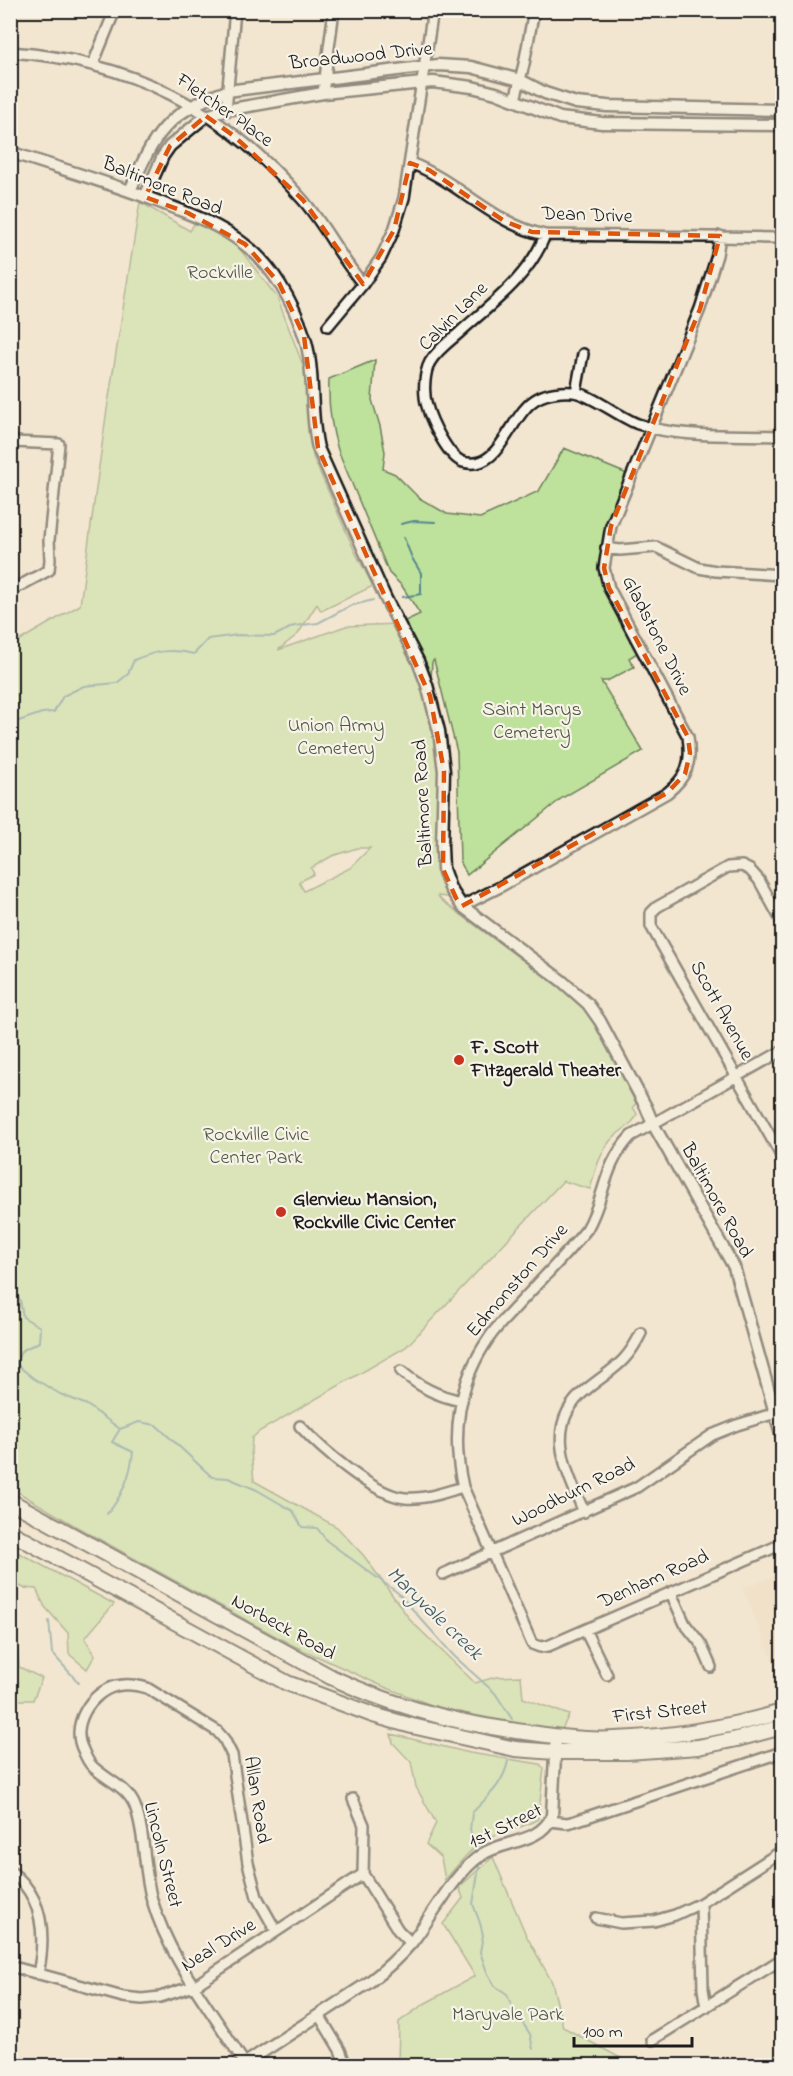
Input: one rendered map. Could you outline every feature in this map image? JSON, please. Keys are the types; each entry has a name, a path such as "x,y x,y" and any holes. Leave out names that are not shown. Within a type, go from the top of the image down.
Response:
{"main road":[{"name":"Norbeck Road","path":"10,1501 304,1663 354,1688 384,1700 472,1725 556,1736"},
{"path":"10,1532 287,1683 364,1712 412,1726 515,1749 555,1752"},
{"name":"First Street","path":"556,1736 616,1739 637,1737 732,1725 783,1712"},
{"name":"First Street","path":"555,1752 627,1752 698,1747 783,1727"}],"street":[{"path":"93,64 115,10"},
{"path":"226,110 235,10"},
{"path":"323,93 334,10"},
{"path":"328,326 381,258 394,230 404,198 433,10"},
{"path":"515,100 534,10"},
{"name":"Fletcher Place","path":"10,52 63,57 93,64 152,84 190,105 266,161 303,200 363,284"},
{"name":"Broadwood Drive","path":"130,191 141,163 155,140 168,124 190,105 227,91 425,65 471,67 520,80 545,93 576,103 607,106 783,110"},
{"name":"Broadwood Drive","path":"145,197 163,156 170,146 206,116 226,110 323,93 433,82 472,87 515,100 560,118 602,123 783,125"},
{"name":"Baltimore Road","path":"10,152 130,191 213,225 245,244 264,263 279,283 304,336 311,368 314,432 318,448 386,599 418,661 430,696 439,730 444,771 443,869 450,888 462,906 562,981 588,1004 600,1021 653,1124 734,1267 779,1412 783,1438"},
{"name":"Dean Drive","path":"410,164 429,170 504,221 532,232 783,238"},
{"name":"Calvin Lane","path":"545,234 538,252 518,277 431,361 425,387 426,405 448,451 460,461 474,464 488,459 524,409 537,398 561,392 576,392"},
{"name":"Gladstone Drive","path":"462,906 667,793 679,783 685,774 690,753 688,737 609,588 604,568 611,526 700,309 717,255 720,236"},
{"path":"583,354 576,392 636,423 666,432 781,436 783,424"},
{"path":"10,437 13,442 59,444 49,540 49,570 10,591"},
{"path":"606,548 620,550 656,547 699,568 783,575"},
{"name":"Scott Avenue","path":"783,922 759,880 750,870 742,866 728,867 657,907 651,913 651,926 783,1157"},
{"name":"Edmonston Drive","path":"540,1647 532,1644 490,1552 464,1487 457,1444 462,1401 472,1365 489,1337 587,1229 594,1216 605,1178 619,1149 631,1136 783,1051"},
{"path":"584,1512 564,1465 561,1452 561,1433 566,1416 577,1398 624,1361 634,1348 641,1333"},
{"path":"401,1371 428,1391 462,1401"},
{"name":"Woodburn Road","path":"443,1574 637,1486 712,1435 779,1412"},
{"path":"300,1426 369,1483 388,1494 404,1498 421,1498 464,1487"},
{"name":"Denham Road","path":"540,1647 548,1646 783,1544"},
{"path":"670,1593 685,1624 701,1644 711,1667"},
{"path":"585,1630 607,1675"},
{"name":"Allan Road","path":"136,1685 147,1688 217,1731 224,1739 232,1755 248,1863 257,1897 276,1931"},
{"name":"Lincoln Street","path":"136,1685 114,1686 98,1695 88,1706 79,1730 81,1747 92,1766 117,1783 132,1801 138,1816 152,1899 168,1943 244,2065"},
{"path":"550,1821 556,1736"},
{"name":"1st Street","path":"244,2065 386,1969 411,1943 461,1874 478,1857 530,1837 541,1831 550,1821 567,1823 575,1821 783,1752"},
{"path":"353,1799 364,1825 363,1874 398,1930 411,1943"},
{"path":"596,1918 621,1923 654,1921 675,1915 701,1903 783,1851"},
{"path":"10,1871 30,1892 39,1911 43,1931 43,1953 38,1974"},
{"name":"Neal Drive","path":"10,1966 123,1997 142,1999 160,1996 194,1986 363,1874"},
{"path":"701,1903 703,1989 706,2007"},
{"path":"652,2040 783,1959"},
{"path":"319,2015 340,2050 346,2066"}],"highlighted area":[{"path":"206,116 234,136 303,200 363,284 394,230 410,163 429,170 504,221 532,232 720,236 700,309 611,526 604,568 609,588 688,737 690,753 685,774 667,793 462,906 443,869 444,771 430,696 318,448 304,336 279,283 245,244 188,213 145,197 170,146"}],"shaded area":[{"path":"782,1573 782,1683 743,1588"}],"green space":[{"path":"140,202 190,231 195,222 236,244 277,297 304,368 313,457 356,554 373,586 321,611 317,604 298,634 278,650 346,626 399,624 420,614 402,586 389,573 338,450 330,415 329,379 375,360 372,400 385,452 383,469 395,474 419,498 447,514 480,518 539,491 564,448 632,476 611,526 604,568 642,650 629,658 634,667 607,681 601,681 643,751 562,798 467,875 460,861 457,752 434,660 430,696 439,731 442,847 456,898 438,896 585,1006 636,1103 633,1107 637,1114 633,1121 613,1137 606,1146 590,1189 563,1181 406,1347 260,1431 252,1438 251,1452 254,1481 337,1527 364,1556 411,1621 475,1683 496,1677 521,1676 523,1698 569,1715 562,1729 481,1719 434,1706 382,1686 290,1644 77,1527 11,1488 10,646 80,605 106,416","holes":["357,848 370,848 350,868 304,891 299,882 314,874 311,868 332,856"]},
{"path":"10,1548 114,1604 85,1638 95,1655 87,1669 69,1654 68,1633 45,1607 36,1589 24,1588 15,1584 14,1562 11,1561"},
{"path":"10,1638 17,1640 19,1667 42,1678 33,1700 11,1700"},
{"path":"391,1734 470,1753 540,1764 544,1769 538,1819 485,1840 468,1853 445,1880 441,1858 426,1844 436,1823 416,1787 411,1762 393,1743"},
{"name":"Maryvale Park","path":"493,1857 526,1935 552,1982 563,2027 624,2060 641,2065 398,2065 399,2022 424,2004 475,1976 443,1924 463,1898 459,1887"}],"waterway":[{"path":"401,524 414,521 435,522"},
{"path":"403,597 421,594 421,573 404,538"},
{"path":"10,724 42,713 54,712 63,696 84,686 117,683 128,674 134,660 142,657 170,651 194,654 208,639 238,635 274,636 294,626 318,623 350,606 373,600"},
{"path":"10,1286 20,1300 23,1317 40,1327 39,1342 21,1351 16,1364 33,1378 60,1394 87,1405 120,1429 139,1422 156,1425 212,1477 228,1478 257,1490 293,1511 302,1527 317,1528 327,1541 398,1593 454,1656 495,1693 512,1719"},
{"path":"107,1514 121,1493 132,1460 133,1452 112,1442 120,1429"},
{"path":"49,1621 52,1653 79,1683"},
{"name":"Maryvale creek","path":"477,1853 470,1830 472,1813 499,1784 508,1761"},
{"name":"Maryvale creek","path":"478,1861 473,1904 483,1935 480,1952 495,1986 507,1994 512,2007 530,2034 533,2049"}],"place":[{"name":"F. Scott FItzgerald Theater","path":"459,1060"},
{"name":"Glenview Mansion, Rockville Civic Center","path":"281,1212"}],"park label":[{"name":"Rockville","path":"220,273"},
{"name":"Saint Marys Cemetery","path":"532,722"},
{"name":"Union Army Cemetery","path":"336,738"},
{"name":"Rockville Civic Center Park","path":"256,1146"}]}
